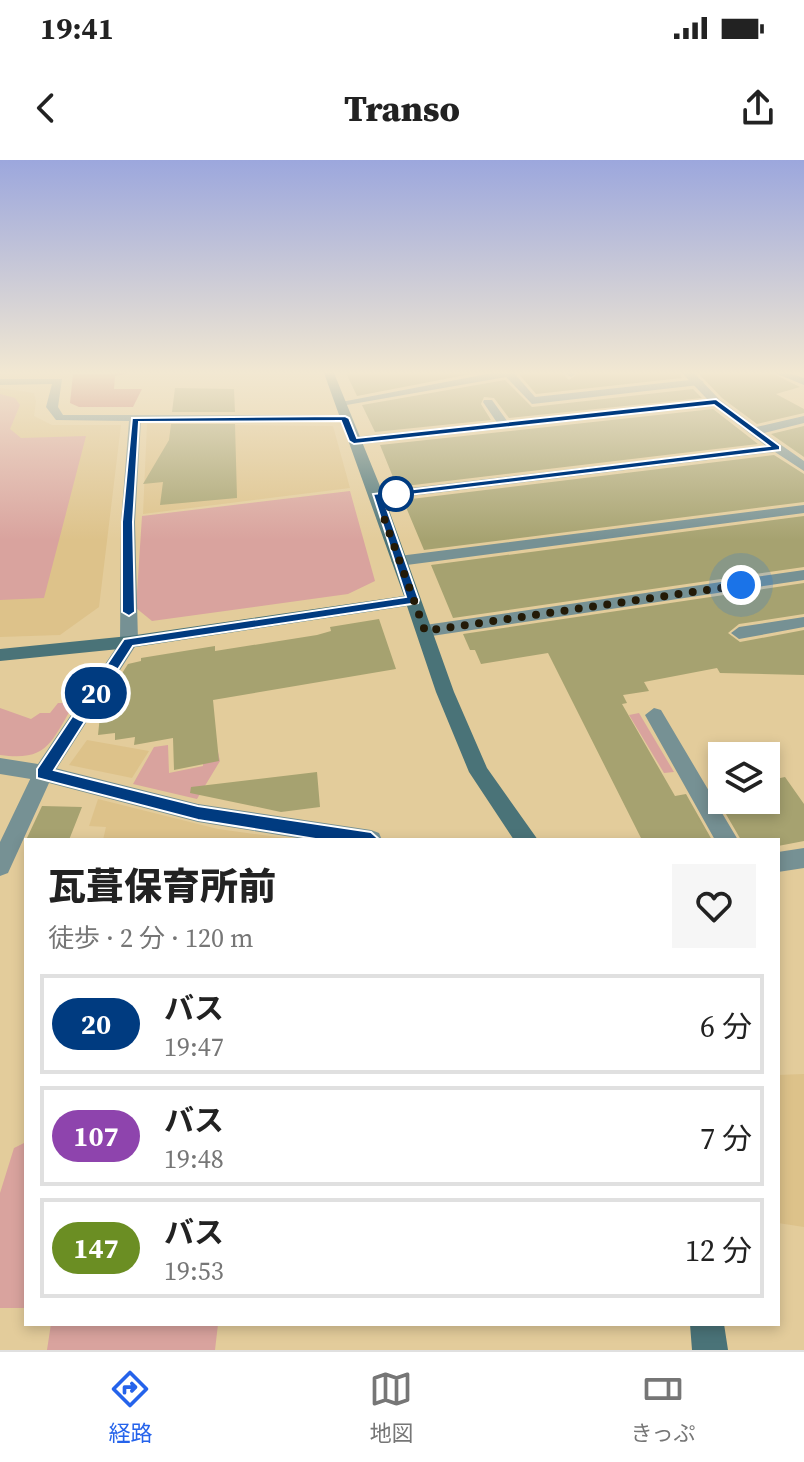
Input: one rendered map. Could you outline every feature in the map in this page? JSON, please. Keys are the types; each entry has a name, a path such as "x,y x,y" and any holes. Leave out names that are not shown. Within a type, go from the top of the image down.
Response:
{"street":[{"path":"0,866 43,773 129,642 128,522 134,429"},
{"path":"349,429 377,496 445,692 479,772 526,838"},
{"path":"354,441 471,429"},
{"path":"749,429 804,467"},
{"path":"752,431 771,429"},
{"path":"377,496 777,448"},
{"path":"399,561 804,509"},
{"path":"425,631 804,575"},
{"path":"0,655 129,642 413,600"},
{"path":"739,633 804,622"},
{"path":"654,715 726,838"},
{"path":"0,766 43,773 198,813 353,838"},
{"path":"780,862 804,858"},
{"path":"707,1326 710,1350"}],"shaded area":[{"path":"0,429 121,429 99,607 60,635 0,637"},
{"path":"0,429 10,429 21,438 86,436 44,598 0,600"},
{"path":"147,429 334,429 350,488 143,514"},
{"path":"350,491 375,581 348,594 152,621 136,608 142,516"},
{"path":"58,703 75,703 47,746 29,755 0,755 0,708 31,719 40,713 50,713"},
{"path":"639,713 674,772 664,773 629,715"},
{"path":"87,740 149,751 132,778 69,765"},
{"path":"168,745 169,773 203,766 203,754 218,752 220,761 197,799 133,784 154,747"},
{"path":"98,799 218,829 285,838 103,838 106,827 89,826"},
{"path":"804,1074 804,1227 780,1223 780,1075"},
{"path":"24,1143 24,1308 0,1308 0,1193 14,1148"},
{"path":"51,1326 218,1326 215,1350 47,1350"}],"building":[{"path":"170,429 235,429 237,498 160,505 163,482 143,484 169,440"},
{"path":"373,429 409,429 375,432"},
{"path":"532,429 738,429 758,444 397,487 380,445"},
{"path":"804,429 804,457 771,434"},
{"path":"774,455 804,474 804,502 424,550 403,500"},
{"path":"804,516 804,567 453,618 431,565"},
{"path":"804,583 804,614 739,624 728,633 740,642 804,630 804,675 720,673 717,668 644,682 649,691 623,695 627,703 622,704 675,796 686,794 711,838 641,838 548,653 481,664 463,634"},
{"path":"379,619 396,669 213,700 219,761 174,770 173,738 134,745 135,737 115,740 115,733 98,735 101,706 128,664 141,661 141,658 215,646 215,651 317,635 331,631 330,627"},
{"path":"317,772 320,807 281,812 190,793 191,787"},
{"path":"785,777 804,804 804,841 780,846 780,838 740,838 726,814 780,814 780,778"},
{"path":"42,806 82,807 70,838 27,838"}],"bus line":[{"name":"20","path":"129,612 128,522 134,429"},
{"name":"20","path":"349,429 354,441 470,429"},
{"name":"20","path":"358,838 198,813 43,773 129,642 413,600 377,496 777,448 749,429"}],"route":[{"path":"396,494 384,518 425,631 741,585"}]}
